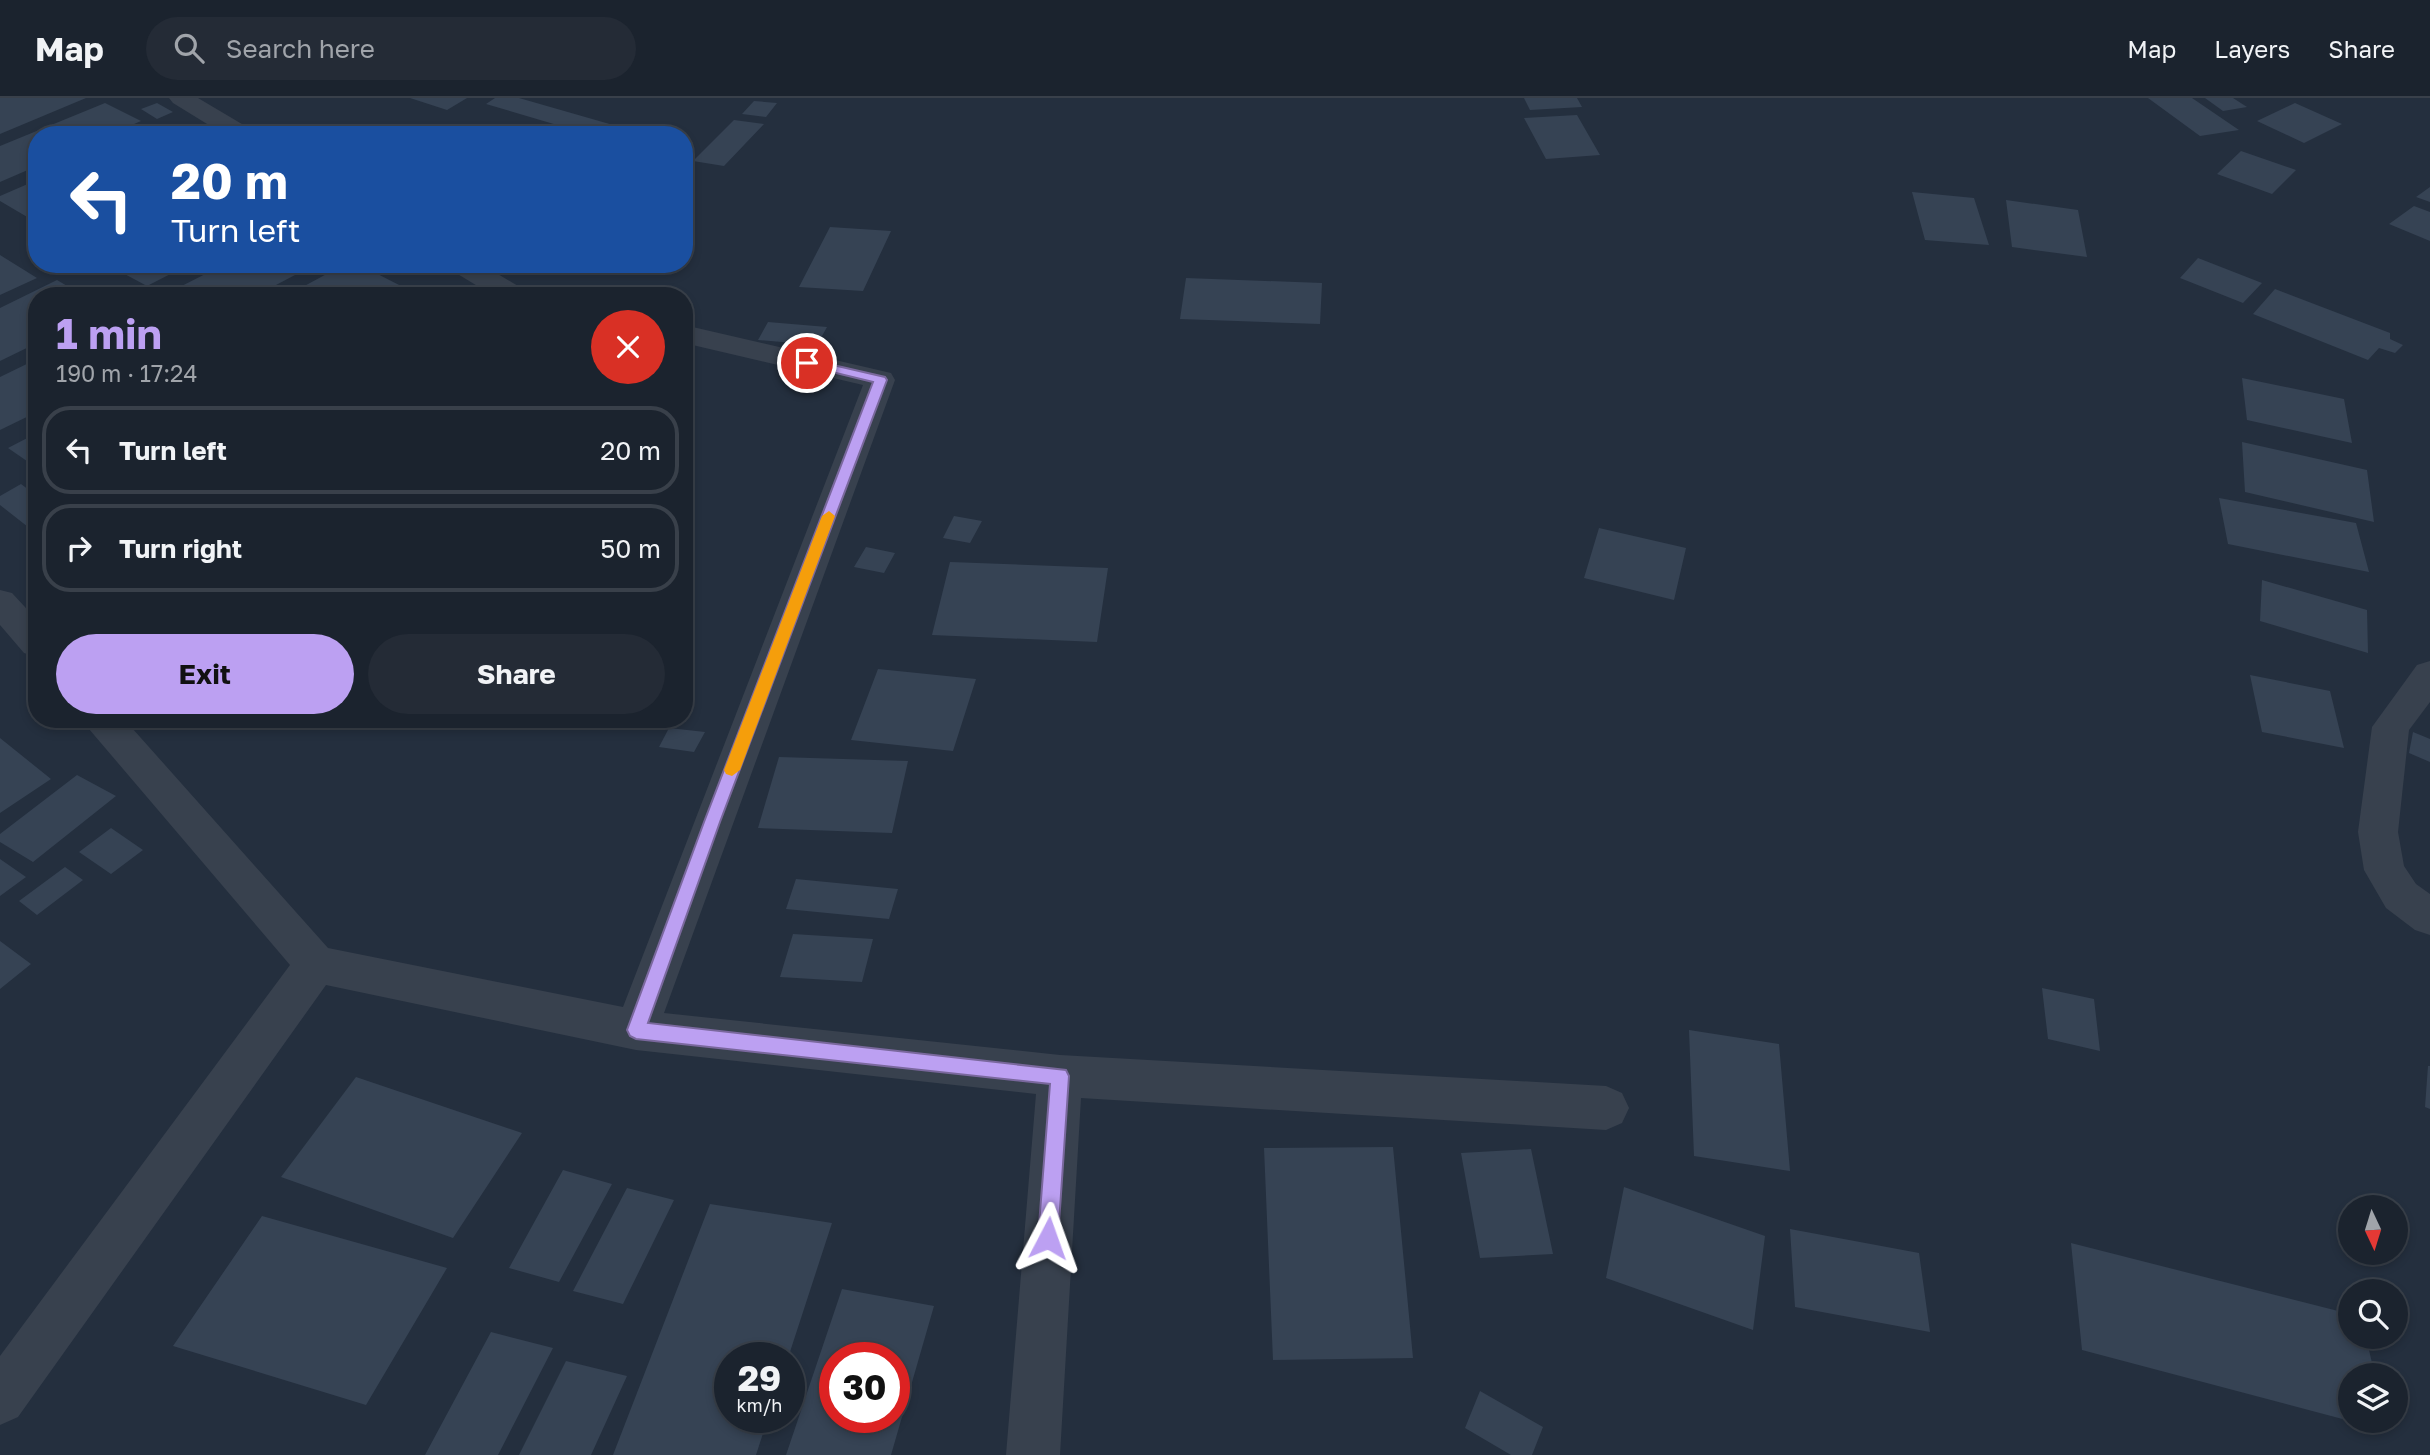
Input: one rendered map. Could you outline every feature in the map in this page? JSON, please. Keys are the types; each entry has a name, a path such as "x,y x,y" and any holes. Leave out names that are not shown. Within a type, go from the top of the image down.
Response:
{"street":[{"path":"181,98 228,126"},
{"path":"476,273 500,287"},
{"path":"636,1030 880,380 693,336"},
{"path":"0,602 28,634"},
{"path":"2430,675 2391,727 2378,832 2384,870 2401,896 2430,916"},
{"path":"110,728 316,964 636,1030 1060,1076 1606,1108"},
{"path":"0,1399 316,964"},
{"path":"1033,1455 1060,1076"}],"building":[{"path":"0,98 86,98 0,134"},
{"path":"410,98 467,98 447,110"},
{"path":"495,98 519,98 617,126 561,126 486,104"},
{"path":"1524,98 1577,98 1582,107 1530,110"},
{"path":"2148,98 2192,98 2239,130 2200,136"},
{"path":"2205,98 2233,98 2247,107 2223,111"},
{"path":"754,101 777,103 766,117 742,114"},
{"path":"105,103 141,121 130,126 49,126"},
{"path":"157,103 173,112 157,119 141,109"},
{"path":"2295,103 2342,124 2304,143 2257,121"},
{"path":"1577,115 1600,155 1546,159 1524,118"},
{"path":"734,120 764,124 724,166 693,161"},
{"path":"28,135 28,170 0,182 0,146"},
{"path":"2241,151 2296,170 2272,194 2217,174"},
{"path":"28,184 28,217 0,201 0,196"},
{"path":"2430,187 2430,202 2416,197"},
{"path":"1912,192 1974,198 1989,245 1925,240"},
{"path":"2006,200 2078,210 2087,257 2012,247"},
{"path":"2414,206 2430,212 2430,241 2389,224"},
{"path":"830,227 891,231 863,291 799,287"},
{"path":"0,255 37,278 0,295"},
{"path":"2198,258 2262,283 2243,303 2180,278"},
{"path":"123,273 172,273 147,286"},
{"path":"207,273 299,273 272,287 180,287"},
{"path":"328,273 376,273 403,287 303,287"},
{"path":"1186,278 1322,283 1320,324 1180,319"},
{"path":"57,280 69,287 43,287"},
{"path":"2275,289 2390,333 2390,339 2403,345 2395,353 2379,348 2368,360 2253,314"},
{"path":"28,294 28,347 0,361 0,308"},
{"path":"768,322 827,327 817,345 758,340"},
{"path":"28,363 28,416 0,430 0,377"},
{"path":"2242,378 2344,399 2352,443 2247,420"},
{"path":"28,438 28,462 8,448"},
{"path":"2242,442 2367,470 2374,522 2245,492"},
{"path":"21,484 28,489 28,527 0,505 0,496"},
{"path":"2219,498 2356,523 2369,572 2228,544"},
{"path":"954,516 982,521 970,543 943,538"},
{"path":"1599,528 1686,548 1674,600 1584,578"},
{"path":"866,547 895,553 884,573 854,567"},
{"path":"950,562 1108,568 1097,642 932,635"},
{"path":"2262,580 2367,610 2368,653 2260,621"},
{"path":"878,669 976,679 953,751 851,740"},
{"path":"2250,675 2330,691 2344,748 2262,732"},
{"path":"669,728 705,732 694,752 659,747"},
{"path":"2413,732 2430,739 2430,762 2409,753"},
{"path":"0,738 51,779 0,813"},
{"path":"779,757 908,761 892,833 758,828"},
{"path":"77,775 116,796 33,862 0,842 0,834"},
{"path":"111,828 143,850 111,874 79,852"},
{"path":"0,859 26,877 0,896"},
{"path":"65,867 83,880 37,915 19,901"},
{"path":"796,879 898,889 889,919 786,909"},
{"path":"793,934 873,939 862,982 780,977"},
{"path":"0,941 31,964 0,989"},
{"path":"2042,988 2094,999 2100,1051 2048,1039"},
{"path":"1689,1030 1779,1044 1790,1171 1694,1156"},
{"path":"2430,1066 2430,1109 2425,1107"},
{"path":"356,1077 522,1133 453,1238 281,1177"},
{"path":"1393,1147 1413,1358 1273,1360 1264,1148"},
{"path":"1531,1149 1553,1254 1480,1258 1461,1153"},
{"path":"563,1170 612,1184 559,1282 509,1268"},
{"path":"1624,1187 1765,1236 1753,1330 1606,1278"},
{"path":"627,1188 674,1200 623,1304 573,1291"},
{"path":"710,1204 832,1223 793,1342 714,1342 714,1433 763,1433 756,1455 613,1455"},
{"path":"262,1216 447,1268 366,1405 173,1346"},
{"path":"1790,1229 1919,1253 1930,1332 1795,1307"},
{"path":"2071,1243 2338,1311 2338,1349 2369,1349 2372,1363 2338,1363 2338,1418 2082,1350"},
{"path":"842,1289 934,1306 910,1389 910,1342 824,1342"},
{"path":"491,1332 553,1348 498,1455 425,1455"},
{"path":"819,1357 819,1433 897,1433 891,1455 786,1455 793,1433 805,1433 805,1399"},
{"path":"566,1361 627,1376 591,1455 519,1455"},
{"path":"1480,1391 1543,1427 1532,1455 1511,1455 1465,1428"}],"slow traffic":[{"path":"732,770 829,516"}],"route":[{"path":"807,363 880,380 636,1030 1060,1076 1048,1238"}]}
